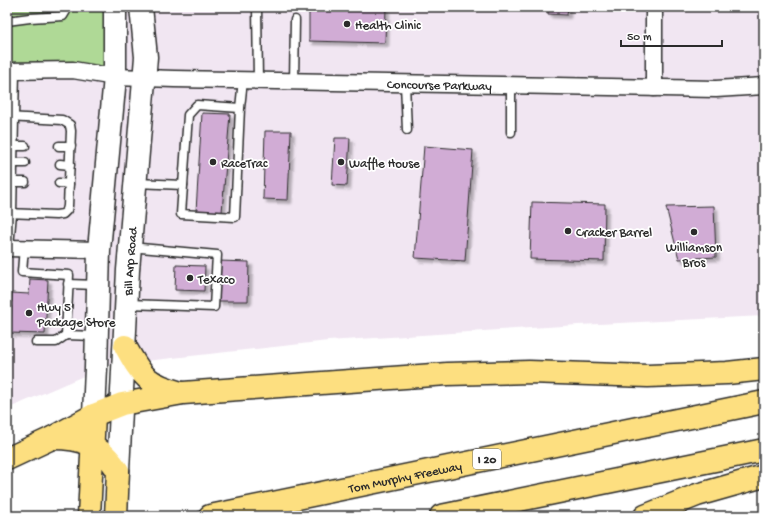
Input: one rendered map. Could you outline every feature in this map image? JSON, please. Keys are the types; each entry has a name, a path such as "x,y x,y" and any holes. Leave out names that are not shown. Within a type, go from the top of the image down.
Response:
{"main road":[{"path":"89,516 97,336 99,250 115,77 115,7"},
{"name":"Bill Arp Road","path":"116,516 130,247 146,57 141,7"},
{"path":"125,346 136,366 144,376 165,388 183,393"},
{"path":"7,459 52,438 94,415 122,404 183,393 447,374 529,372 648,376 727,373 764,369"},
{"name":"Tom Murphy Freeway","path":"210,516 764,402"},
{"path":"52,438 73,439 92,445 101,450 118,470"},
{"path":"441,516 764,450"},
{"path":"645,516 697,495 764,476"}],"street":[{"path":"654,7 654,88"},
{"name":"Concourse Parkway","path":"11,71 73,70 115,77 144,79 294,82 716,89 764,86"},
{"path":"12,247 99,250"}],"lane":[{"path":"7,21 63,16 66,11 66,7"},
{"path":"240,108 197,106 188,115 182,214 235,217 240,108 250,80 257,7"},
{"path":"294,82 295,20"},
{"path":"11,71 11,117 14,146 10,213 12,247 22,272 69,275 66,335"},
{"path":"406,84 407,130"},
{"path":"511,85 511,132"},
{"path":"10,213 56,215 63,214 67,210 71,131 70,124 66,121 52,118 11,117"},
{"path":"14,146 25,146"},
{"path":"60,146 70,146"},
{"path":"14,163 25,164"},
{"path":"60,164 70,165"},
{"path":"13,182 25,182"},
{"path":"60,183 69,184"},
{"path":"136,183 183,185"},
{"path":"127,304 214,307 217,255 130,247"},
{"path":"68,284 98,285"},
{"path":"36,342 56,342 66,335 97,336"}],"shaded area":[{"path":"127,7 764,7 764,316 578,325 328,341 109,365 7,409 7,71 124,71"}],"green space":[{"path":"7,7 127,7 124,71 7,71"}],"building":[{"name":"Health Clinic","path":"309,7 386,7 385,43 309,41"},
{"path":"548,7 568,7 567,15 548,14"},
{"name":"RaceTrac","path":"202,113 230,114 222,212 196,211"},
{"path":"265,131 291,131 288,200 263,199"},
{"name":"Waffle House","path":"335,138 350,138 347,186 332,185"},
{"path":"424,146 473,150 465,261 415,258"},
{"name":"Cracker Barrel","path":"532,202 605,204 604,261 530,259"},
{"name":"Williamson Bros","path":"714,206 716,257 679,259 666,207"},
{"path":"219,261 249,262 248,301 218,301"},
{"name":"Texaco","path":"176,265 205,266 204,291 175,290"},
{"name":"Hwy 5 Package Store","path":"30,279 48,280 45,334 10,333 12,293 29,294"}],"place":[{"name":"Health Clinic","path":"347,24"},
{"name":"RaceTrac","path":"213,162"},
{"name":"Waffle House","path":"341,162"},
{"name":"Cracker Barrel","path":"568,231"},
{"name":"Williamson Bros","path":"694,232"},
{"name":"Texaco","path":"190,278"},
{"name":"Hwy 5 Package Store","path":"29,313"}]}
